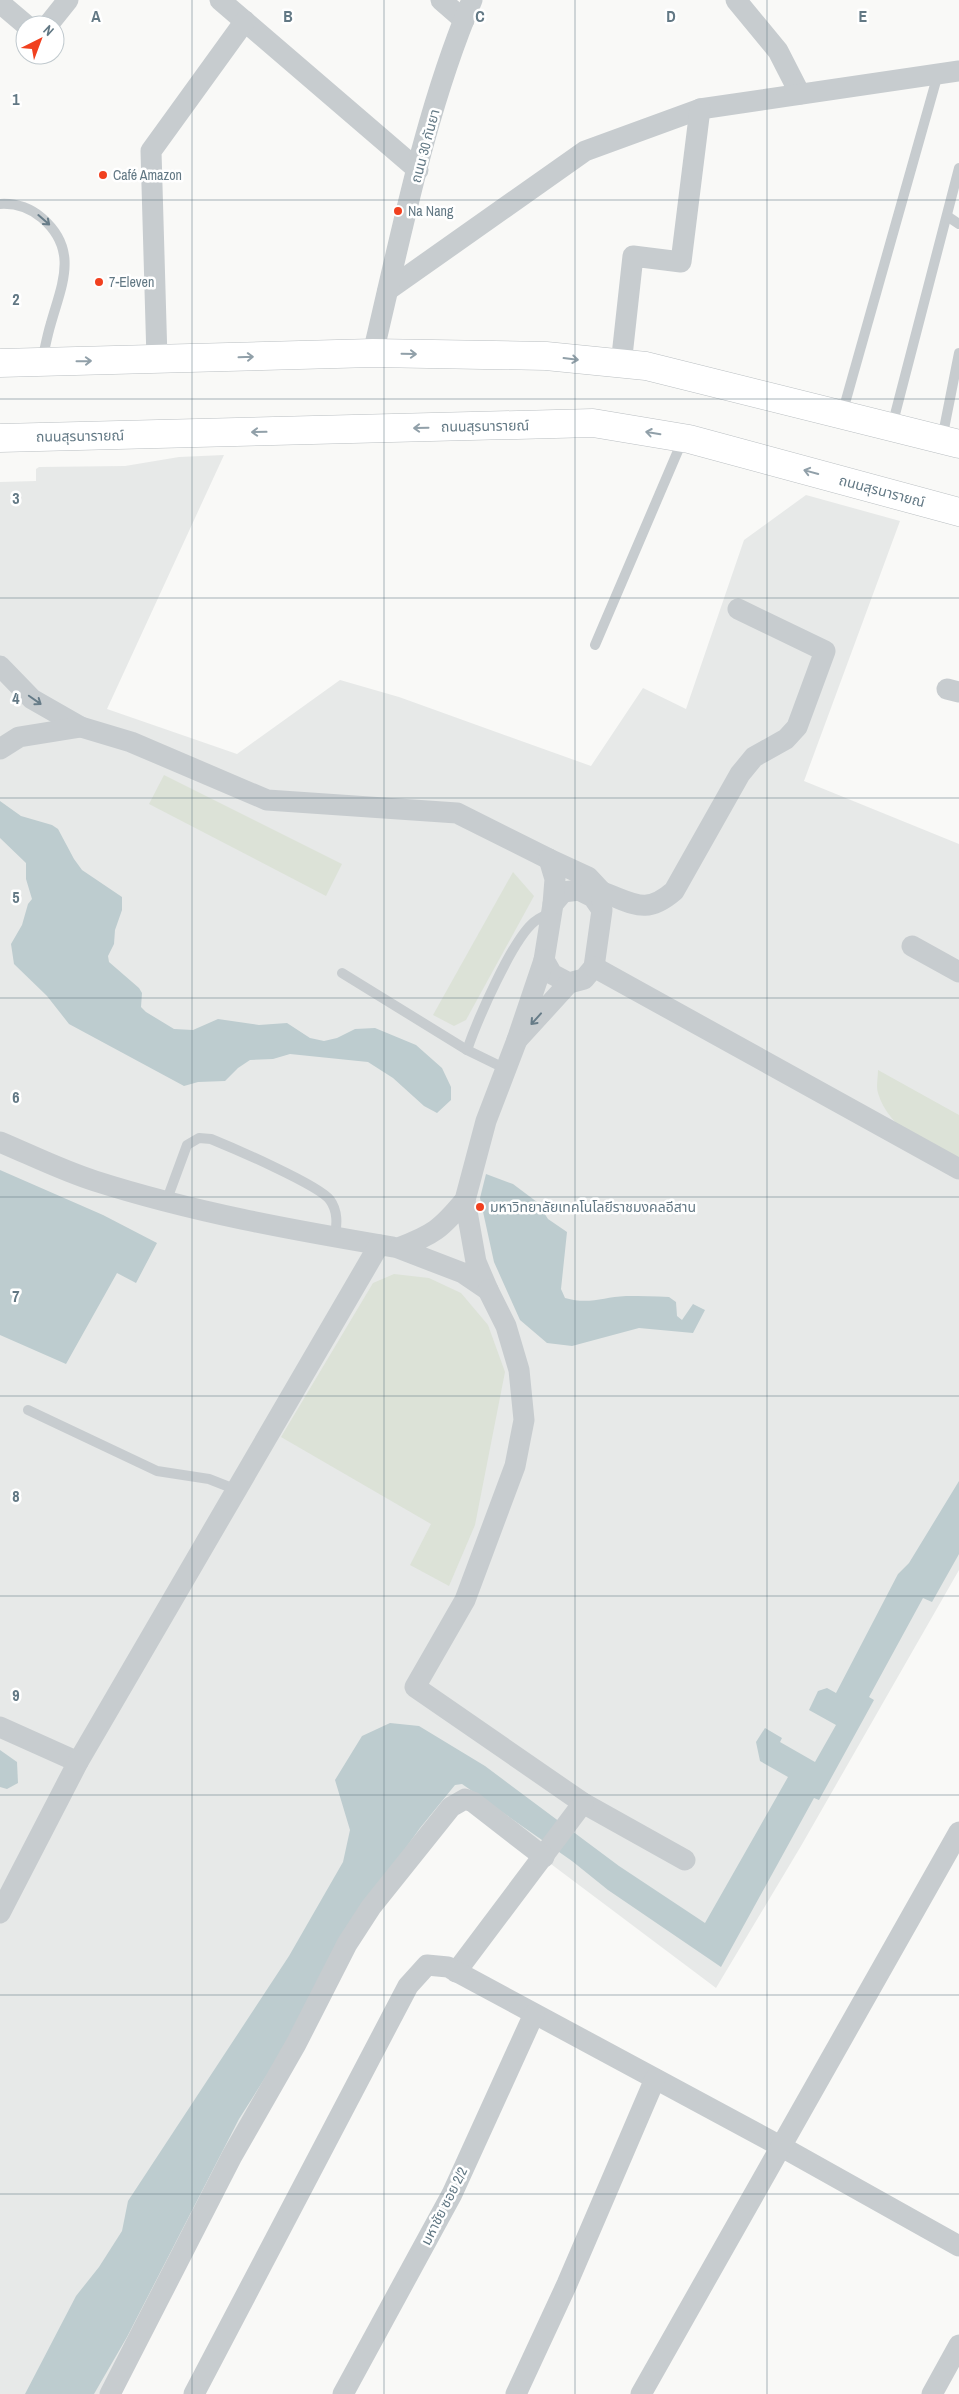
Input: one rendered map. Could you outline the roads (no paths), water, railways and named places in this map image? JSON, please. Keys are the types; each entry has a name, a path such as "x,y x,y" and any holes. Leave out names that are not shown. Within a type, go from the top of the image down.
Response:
{"main road":[{"path":"0,363 373,353 546,356 646,366 950,442"},
{"name":"ถนนสุรนารายณ์","path":"0,438 593,424 683,438 959,512"}],"street":[{"path":"56,15 68,0"},
{"path":"220,0 418,170"},
{"path":"441,0 464,20"},
{"name":"ถนน 30 กันยา","path":"373,353 418,170 443,80 472,0"},
{"path":"736,0 778,51 800,94"},
{"path":"0,3 15,16"},
{"path":"157,359 151,151 245,21"},
{"path":"388,290 585,151 700,109 959,71"},
{"path":"621,365 633,256 680,262 700,109"},
{"path":"552,908 563,892 579,890 602,901 651,906 661,902 674,891 740,774 754,757 786,739 797,727 825,651 738,609"},
{"path":"0,666 32,699 82,727 131,742 267,800 456,813 588,877 602,901 594,967 584,979 569,983 517,1040"},
{"path":"0,749 19,737 82,727"},
{"path":"0,1913 78,1762 237,1490 389,1246 428,1237 449,1220 465,1200 486,1121 517,1040 544,960 555,879 549,859"},
{"path":"912,946 959,972"},
{"path":"544,960 552,974 569,983"},
{"path":"594,967 959,1168"},
{"path":"0,1142 93,1180 166,1202 389,1246 462,1273 488,1290"},
{"path":"465,1200 476,1262 506,1326 519,1370 524,1420 515,1466 465,1600 415,1687 583,1803 685,1860"},
{"path":"0,1727 78,1762"},
{"path":"110,2394 232,2156 296,2044 347,1944 371,1907 451,1806 465,1800 473,1802 544,1856"},
{"path":"456,1972 583,1803"},
{"path":"641,2394 959,1832"},
{"path":"194,2394 408,1986 427,1966 448,1967 782,2147 959,2246"},
{"name":"มหาชัย ซอย 2/2","path":"343,2394 452,2194 534,2014"},
{"path":"516,2394 567,2284 656,2079"},
{"path":"932,2394 959,2345"}],"lane":[{"path":"842,414 938,74"},
{"path":"892,427 959,168"},
{"path":"0,204 12,204 33,210 53,228 62,244 65,279 42,362"},
{"path":"947,216 959,224"},
{"path":"950,442 959,353"},
{"path":"596,645 683,438"},
{"path":"467,1050 503,969 524,933 534,922 552,908"},
{"path":"342,973 467,1050 506,1069"},
{"path":"166,1202 187,1144 199,1138 211,1139 310,1186 328,1197 337,1219 336,1237"},
{"path":"28,1410 157,1471 209,1479 237,1490"}],"place":[{"name":"Café Amazon","path":"103,175"},
{"name":"Na Nang","path":"398,211"},
{"name":"7-Eleven","path":"99,282"},
{"name":"มหาวิทยาลัยเทคโนโลยีราชมงคลอีสาน","path":"480,1207"}]}
